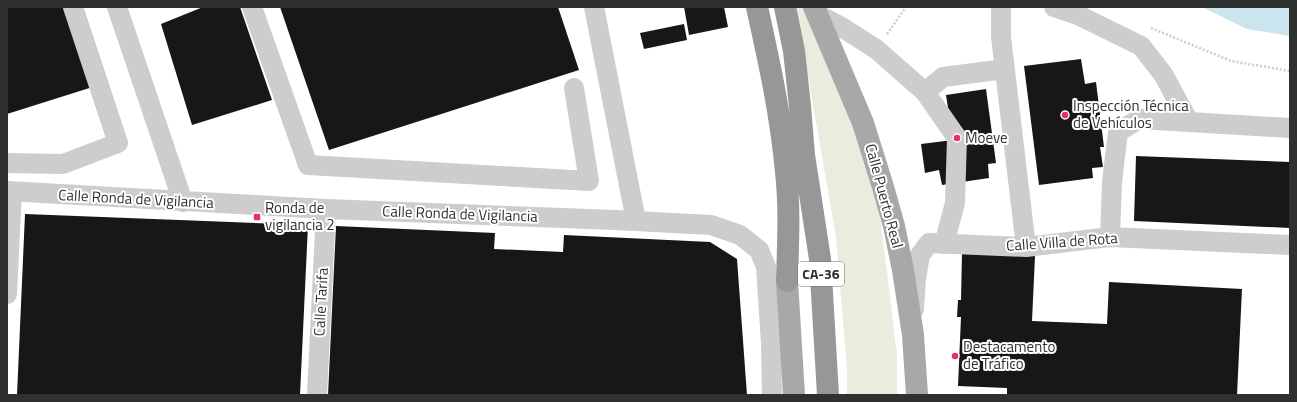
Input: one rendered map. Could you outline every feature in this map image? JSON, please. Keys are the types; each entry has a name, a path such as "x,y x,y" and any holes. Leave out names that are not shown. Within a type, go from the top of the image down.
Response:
{"highway":[{"path":"757,7 773,80 786,172 788,232 787,281"},
{"name":"CA-36","path":"766,7 786,99 804,155"},
{"name":"CA-36","path":"785,7 794,51 804,155 820,259 828,395"}],"main road":[{"name":"Calle Puerto Real","path":"816,11 863,123 894,226 913,335 917,395"},
{"path":"787,281 794,395"}],"street":[{"path":"7,163 63,164 118,143 74,7"},
{"path":"117,7 183,202"},
{"path":"252,7 308,165 589,181 574,88"},
{"path":"594,7 636,221"},
{"path":"1001,7 1001,37 1004,69 1026,247"},
{"path":"1054,7 1078,15 1142,46 1163,74 1189,122"},
{"path":"816,11 876,49 925,92 957,138 955,203 944,244"},
{"path":"925,92 943,77 1004,69"},
{"path":"1110,237 1112,182 1118,132 1139,119 1290,128"},
{"path":"7,294 9,191"},
{"name":"Calle Ronda de Vigilancia","path":"9,191 183,202 636,221 711,226 740,235 759,250 766,266 771,343 772,395"},
{"name":"Calle Tarifa","path":"317,395 326,209"},
{"name":"Calle Villa de Rota","path":"913,335 916,279 920,255 930,243 1026,247 1110,237 1290,244"}],"path":[{"path":"876,49 906,7"},
{"path":"1146,25 1231,62 1290,71"}],"shaded area":[{"path":"796,7 804,7 856,124 879,208 897,354 897,395 847,395 847,369 836,237"}],"water":[{"path":"1202,7 1290,7 1290,36 1247,29"}],"building":[{"path":"7,7 73,7 99,85 7,114"},
{"path":"203,7 240,7 272,100 192,125 161,24"},
{"path":"280,7 558,7 579,70 329,150"},
{"path":"684,7 724,7 728,27 689,35"},
{"path":"684,24 687,40 644,49 640,33"},
{"name":"Inspección Técnica de Vehículos","path":"1081,59 1085,84 1096,82 1104,147 1100,147 1103,167 1092,168 1093,178 1039,185 1024,66"},
{"path":"986,89 996,163 988,164 989,178 942,185 939,170 925,173 921,144 953,140 946,95"},
{"path":"1136,156 1290,162 1290,228 1134,221"},
{"path":"25,214 308,225 300,395 17,395"},
{"path":"336,226 495,233 494,249 563,252 564,235 710,242 737,259 747,395 328,395"},
{"path":"962,253 1035,256 1032,321 1107,324 1109,282 1242,289 1237,395 1007,395 1007,388 958,386 961,317 957,317 958,300 961,300"}],"place":[{"name":"Inspección Técnica de Vehículos","path":"1065,115"},
{"name":"Moeve","path":"957,138"},
{"name":"Ronda de vigilancia 2","path":"257,217"},
{"name":"Destacamento de Tráfico","path":"955,356"}]}
